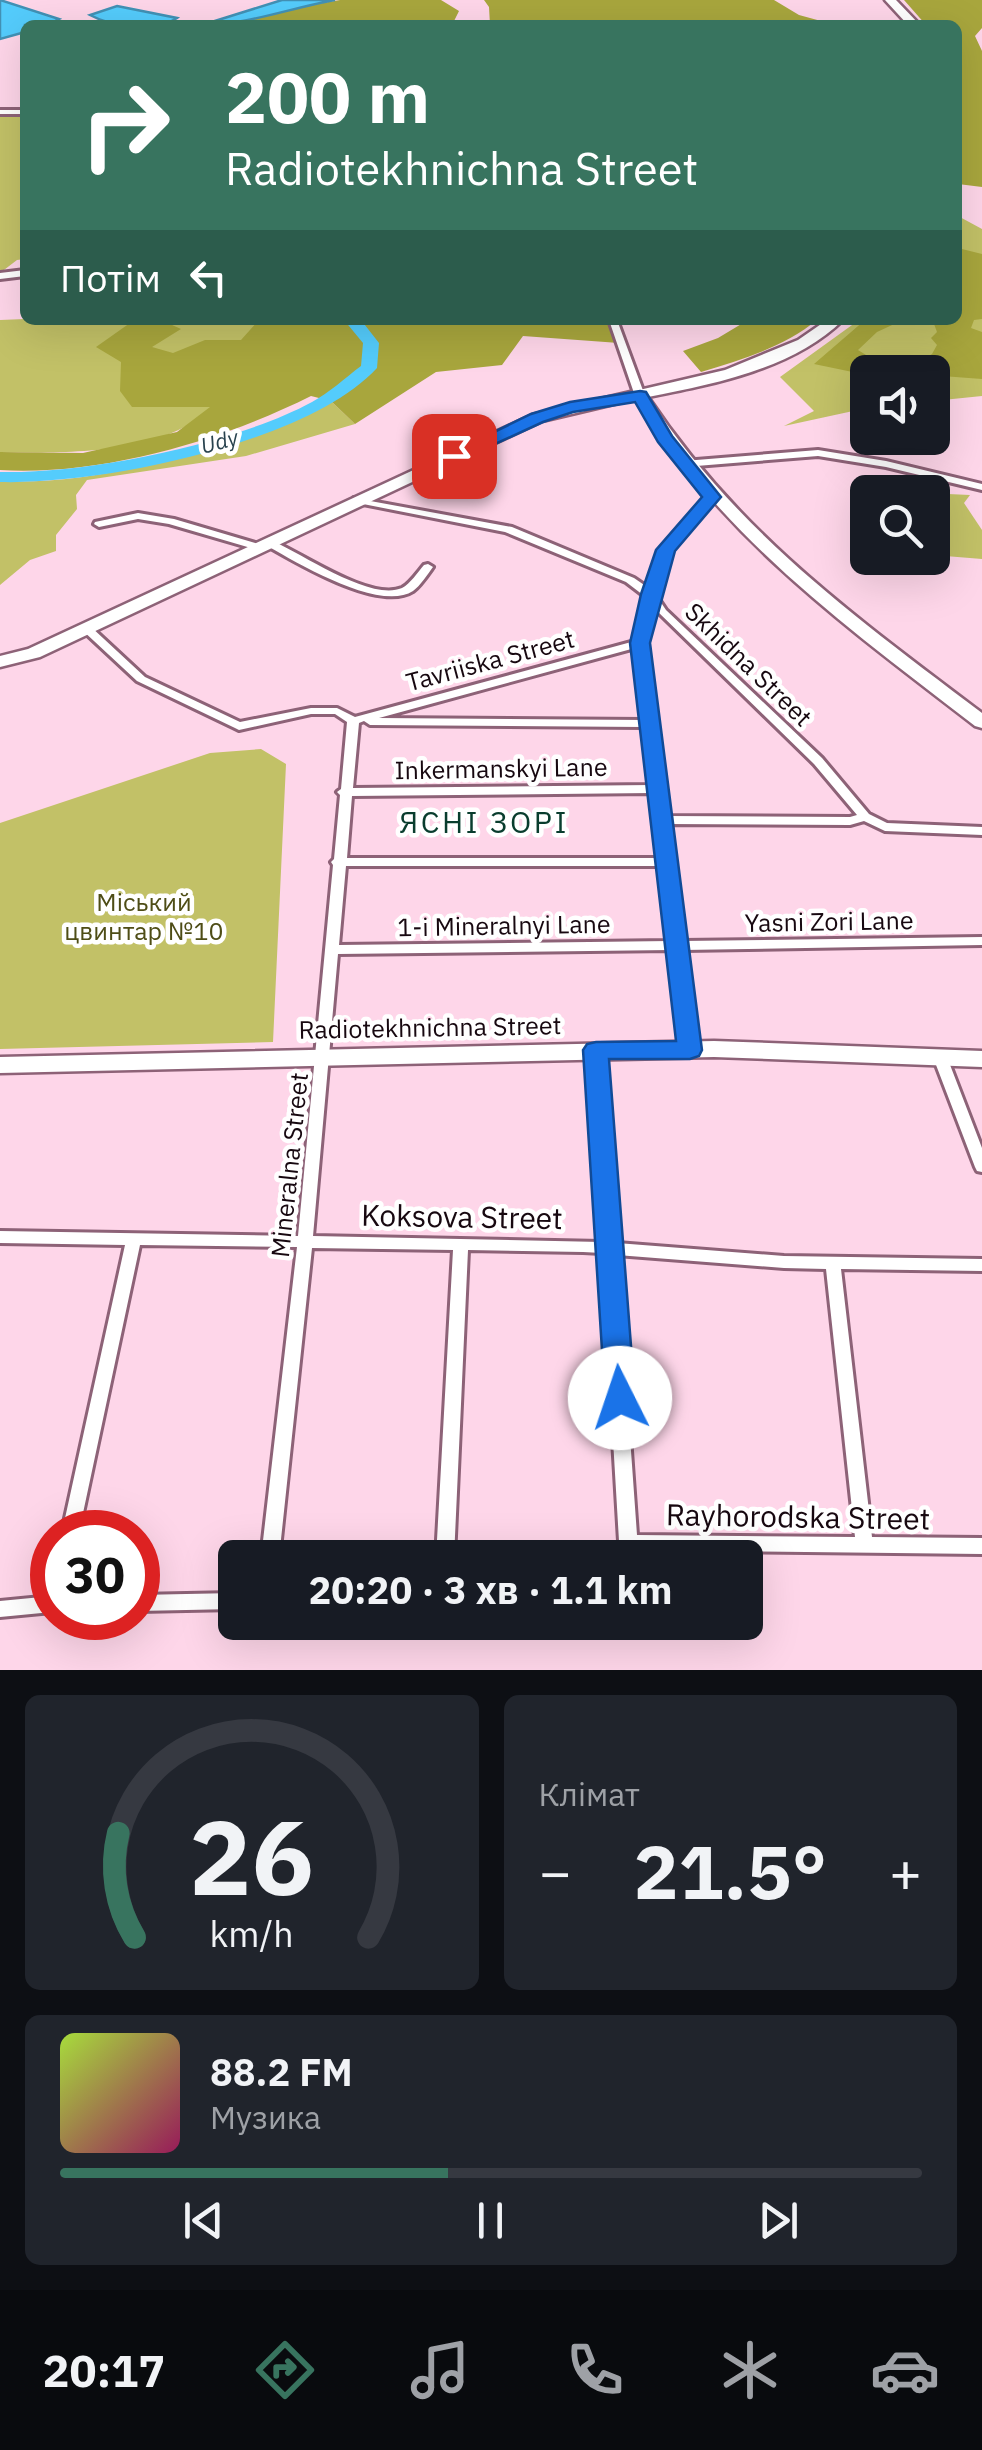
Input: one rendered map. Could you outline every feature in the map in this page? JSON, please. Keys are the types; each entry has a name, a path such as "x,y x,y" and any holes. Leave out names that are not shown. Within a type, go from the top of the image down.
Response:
{"main road":[{"path":"890,0 909,20"},
{"path":"0,662 34,653 537,418 730,375 782,353 828,325"},
{"path":"640,396 684,464 712,497 803,583 982,722"},
{"name":"Radiotekhnichna Street","path":"0,1065 596,1050 982,1059"}],"street":[{"path":"615,325 640,396"},
{"path":"684,464 818,453 886,464 982,487"},
{"path":"690,1050 640,643 650,594 675,535 712,497"},
{"name":"Skhidna Street","path":"358,500 508,529 630,580 650,594 662,612 818,761 865,818"},
{"path":"99,524 138,516 263,544 382,594 408,590 428,567"},
{"path":"86,628 140,679 239,726 292,714 337,711 352,721 650,724"},
{"name":"Tavriiska Street","path":"352,721 640,643"},
{"name":"Mineralna Street","path":"272,1540 352,721"},
{"name":"Inkermanskyi Lane","path":"343,792 658,789"},
{"path":"662,820 865,818 885,827 982,832"},
{"path":"337,862 668,862"},
{"name":"Yasni Zori Lane","path":"677,946 982,942"},
{"name":"1-i Mineralnyi Lane","path":"330,950 677,946"},
{"path":"596,1050 628,1540"},
{"path":"940,1057 982,1166"},
{"name":"Koksova Street","path":"0,1237 610,1248 833,1263 982,1265"},
{"path":"75,1510 134,1238"},
{"path":"446,1540 461,1244"},
{"path":"833,1263 864,1544"},
{"name":"Rayhorodska Street","path":"763,1547 982,1546"},
{"path":"160,1603 218,1601"},
{"path":"0,1608 30,1606"}],"green space":[{"path":"0,115 20,115 20,260 0,273"},
{"path":"962,218 982,229 982,396 950,399 950,355 850,355 850,412 784,426 814,411 780,377 852,325 962,325"},
{"path":"20,319 20,325 263,325 221,396 193,422 169,434 113,448 0,452 0,320"},
{"path":"331,401 355,424 246,456 87,480 76,495 77,509 56,535 56,551 30,560 0,585 0,481 43,481 128,469 210,446"},
{"path":"950,494 970,495 964,503 982,530 982,559 950,556"},
{"name":"Міський цвинтар №10","path":"261,749 286,764 273,1042 0,1049 0,823 210,753"}],"shaded area":[{"path":"340,0 441,0 459,11 454,20 249,20 271,12"},
{"path":"484,0 774,0 799,15 817,20 490,20"},
{"path":"904,0 982,0 982,28 975,36 982,51 982,187 962,184 962,20 922,20"},
{"path":"962,249 982,254 982,319 974,320 971,328 982,332 982,379 950,377 950,355 930,355 937,345 931,338 937,332 934,325 962,325"},
{"path":"127,325 172,325 181,329 152,347 173,353 205,340 241,340 254,325 621,325 619,343 523,336 502,365 436,372 355,424 331,401 311,396 239,427 160,452 79,467 0,470 0,452 83,453 177,432 210,407 132,407 120,391 121,362 96,347"},
{"path":"740,325 810,325 776,345 701,372 683,351"},
{"path":"859,325 892,325 877,332 858,350 866,355 850,355 850,371 814,364"}],"water":[{"path":"0,0 59,19 20,20 20,33 0,39"},
{"path":"282,0 335,0 252,19 218,20"},
{"path":"117,6 177,18 102,20 90,15"}],"waterway":[{"name":"Udy","path":"0,477 37,478 114,468 238,437 318,406 369,368 371,343 356,325"}],"district":[{"name":"ЯСНІ ЗОРІ","path":"484,821"}],"route":[{"path":"454,456 537,418 640,396 664,438 712,497 675,535 666,550 650,594 640,643 690,1050 596,1050 620,1398"}]}
